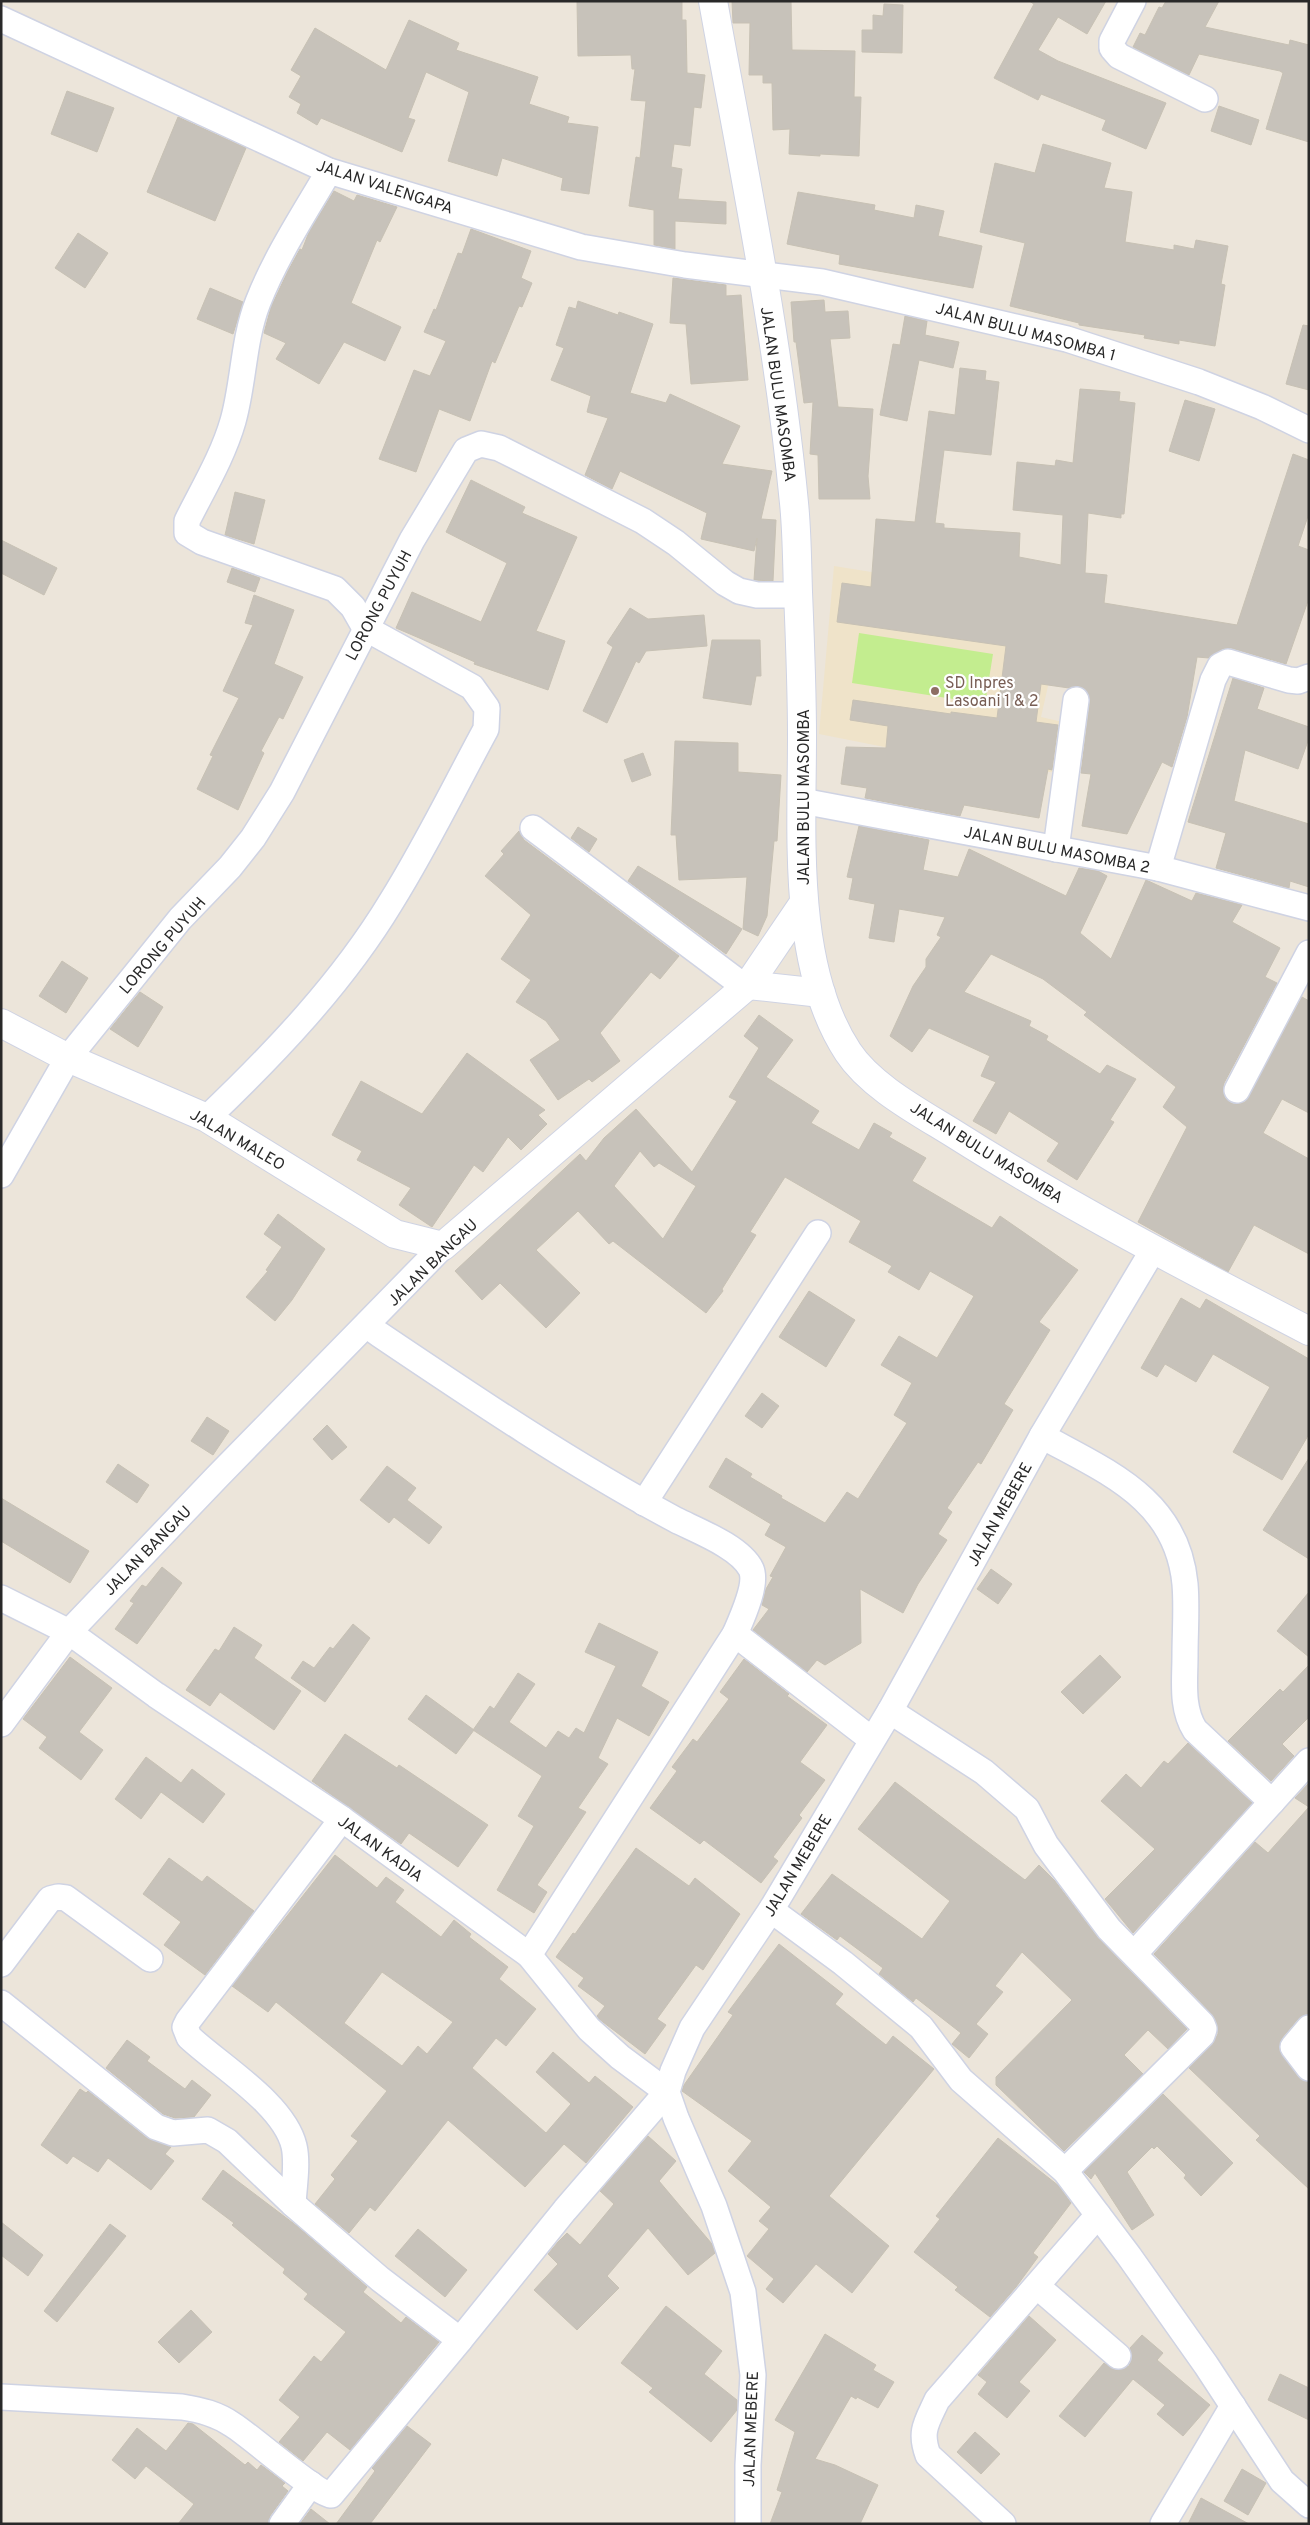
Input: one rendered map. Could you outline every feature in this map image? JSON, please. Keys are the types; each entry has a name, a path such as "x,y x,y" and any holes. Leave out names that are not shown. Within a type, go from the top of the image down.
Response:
{"street":[{"name":"JALAN BULU MASOMBA","path":"713,1 781,388 793,489 802,686 803,904 821,993 848,1052 865,1073 877,1082 1019,1174 1153,1250 1309,1331"},
{"path":"1134,1 1112,41 1112,48 1119,56 1205,99"},
{"name":"JALAN VALENGAPA","path":"1,19 329,171 581,247 685,265 762,275"},
{"path":"207,1118 257,1070 333,984 352,959 391,902 486,729 487,708 472,687 365,628 353,607 335,589 196,540 190,537 186,529 233,422 240,394 246,350 257,304 276,261 329,171"},
{"name":"JALAN BULU MASOMBA 1","path":"762,275 831,284 1067,339 1199,382 1262,407 1309,430"},
{"name":"LORONG PUYUH","path":"1,1175 68,1058 180,919 230,868 253,838 282,792 365,628 466,450 481,444 498,448 643,521 676,543 725,583 739,591 757,595 798,595"},
{"path":"1158,868 1213,680 1220,666 1228,662 1289,680 1298,681 1309,677"},
{"path":"1056,849 1076,700"},
{"name":"JALAN BULU MASOMBA 2","path":"802,801 1158,868 1309,908"},
{"path":"532,828 746,986 821,993"},
{"name":"JALAN BANGAU","path":"1,1724 69,1632 217,1477 367,1326 443,1246 746,986 803,904"},
{"path":"1236,1090 1309,953"},
{"name":"JALAN MALEO","path":"1,1023 68,1058 207,1118 395,1234 443,1246"},
{"path":"644,1503 818,1233"},
{"name":"JALAN MEBERE","path":"748,2524 748,2465 753,2375 743,2292 714,2206 676,2118 668,2092 681,2051 692,2028 771,1910 871,1739 890,1711 1042,1436 1153,1250"},
{"path":"367,1326 537,1440 644,1503 738,1553 752,1571 752,1584 743,1616 734,1634 529,1955"},
{"path":"1042,1436 1119,1478 1153,1507 1169,1530 1179,1552 1185,1584 1185,1702 1190,1722 1194,1730 1272,1802"},
{"path":"1,1598 69,1632"},
{"name":"JALAN KADIA","path":"69,1632 156,1695 342,1819 529,1955 589,2029 620,2057 668,2092"},
{"path":"734,1634 871,1739"},
{"path":"890,1711 984,1772 1027,1809 1046,1845 1122,1944 1131,1953 1135,1953 1202,2024 1204,2029 1202,2035 1065,2171"},
{"path":"1135,1953 1309,1761"},
{"path":"293,2204 295,2148 286,2125 268,2104 189,2037 185,2027 342,1819"},
{"path":"1,1964 50,1899 58,1897 66,1898 150,1959"},
{"path":"771,1910 843,1963 921,2028 961,2080 1065,2171 1129,2256 1233,2406 1282,2481 1309,2505"},
{"path":"1,2003 156,2127 173,2133 208,2130 215,2132 228,2141 293,2204 380,2278 460,2340"},
{"path":"1309,2028 1293,2047 1309,2068"},
{"path":"1,2397 182,2406 209,2412 232,2425 311,2484 329,2495 334,2492 460,2340 565,2210 668,2092"},
{"path":"1003,2524 928,2455 923,2442 923,2432 937,2400 1038,2287 1098,2215"},
{"path":"1038,2287 1118,2356"},
{"path":"1163,2524 1233,2406"},
{"path":"282,2524 311,2484"}],"shaded area":[{"name":"SD Inpres Lasoani 1 & 2","path":"834,566 1059,602 1053,664 1041,717 1067,723 1061,773 975,765 819,734"}],"green space":[{"path":"859,633 993,654 985,704 852,683"}],"building":[{"path":"577,1 682,1 682,20 686,20 687,73 705,75 701,108 694,107 690,146 674,144 671,167 682,169 678,199 726,202 726,224 675,221 675,249 654,245 654,210 629,206 636,157 640,158 646,101 631,100 635,69 632,69 631,55 578,56"},
{"path":"732,1 791,1 792,50 855,51 854,97 861,97 859,156 789,154 790,129 773,130 772,83 763,83 763,75 749,75 750,23 733,23"},
{"path":"1029,1 1106,1 1087,34 1058,17 1038,50 1058,61 1166,103 1146,149 1102,130 1106,120 1041,94 1038,100 994,78 1034,4"},
{"path":"1166,1 1219,1 1205,27 1289,45 1290,40 1309,45 1309,142 1266,129 1283,73 1280,71 1199,54 1189,75 1133,47 1140,33 1145,35 1159,7 1162,8"},
{"path":"884,4 903,5 902,53 862,52 862,30 873,30 873,15 883,16"},
{"path":"409,20 459,43 456,50 538,77 529,104 569,117 567,123 598,127 589,194 561,190 563,178 502,158 497,176 448,161 469,92 426,72 408,118 415,120 402,152 321,118 317,125 297,113 301,104 289,97 301,76 291,70 315,28 386,70"},
{"path":"67,91 114,108 97,152 51,134"},
{"path":"1219,106 1259,120 1251,145 1211,131"},
{"path":"178,117 246,148 215,221 147,192"},
{"path":"1043,144 1111,163 1104,188 1132,192 1125,242 1174,250 1174,245 1194,249 1196,240 1228,246 1221,284 1225,285 1215,346 1179,340 1179,344 1144,338 1145,335 1079,325 1079,323 1010,306 1025,243 980,232 995,163 1035,173"},
{"path":"334,191 354,201 357,195 397,207 380,242 377,240 351,303 401,327 385,361 344,342 319,384 276,359 286,343 264,333 271,307 288,271 300,249 302,250 309,232"},
{"path":"798,192 875,205 874,210 914,218 916,205 944,211 938,236 982,246 973,288 839,264 840,255 787,244"},
{"path":"471,229 531,251 521,278 532,283 522,307 519,306 495,363 492,361 470,421 439,409 416,472 379,459 414,370 430,376 446,341 424,332 434,309 436,310 458,253 462,254"},
{"path":"78,233 108,253 85,288 55,268"},
{"path":"673,278 726,285 726,296 741,295 748,380 691,384 686,324 670,323"},
{"path":"210,288 243,302 233,334 197,319"},
{"path":"824,300 825,312 848,311 850,338 830,339 838,407 873,409 868,476 870,499 819,499 818,455 810,454 813,402 804,403 796,342 794,342 791,302"},
{"path":"578,301 618,315 619,312 653,324 630,393 666,403 670,394 740,426 722,464 772,471 761,519 776,520 773,581 754,580 757,538 754,551 701,539 707,513 620,471 612,489 585,475 608,418 587,412 591,396 551,380 564,348 556,345 569,307 576,309"},
{"path":"905,316 927,321 925,335 959,342 953,368 919,360 907,421 880,415 893,344 900,345"},
{"path":"1303,325 1309,326 1309,390 1286,384"},
{"path":"960,368 986,371 985,380 999,382 991,455 944,450 935,523 944,524 944,528 1020,533 1019,557 1061,565 1063,515 1013,510 1017,462 1055,466 1056,460 1073,463 1080,389 1120,392 1119,401 1135,403 1124,514 1121,514 1121,518 1088,513 1085,573 1107,575 1104,603 1237,625 1293,454 1309,460 1309,513 1298,546 1309,550 1309,598 1286,664 1231,648 1222,649 1209,658 1197,657 1187,717 1172,767 1162,762 1127,834 1082,826 1091,774 1081,773 1090,701 1085,689 1078,686 1069,688 1041,684 1036,722 1058,725 1052,770 1048,769 1039,818 964,805 960,816 865,798 867,788 841,784 846,747 886,748 888,726 850,720 853,700 951,714 951,712 997,718 1006,646 837,622 842,583 871,587 876,519 915,522 929,411 955,415"},
{"path":"1185,400 1215,409 1199,461 1169,451"},
{"path":"471,480 525,507 522,513 577,537 536,631 565,641 548,690 474,664 475,662 396,628 412,592 481,622 507,563 446,532"},
{"path":"235,492 265,500 254,544 225,535"},
{"path":"1,540 57,568 44,595 1,573"},
{"path":"232,568 260,578 255,592 227,582"},
{"path":"254,595 294,610 274,664 303,677 283,719 279,717 261,751 264,753 238,810 197,789 213,756 210,755 239,698 223,691 253,625 245,623"},
{"path":"630,608 648,619 704,615 707,646 646,651 639,663 636,661 607,723 583,711 613,647 607,643"},
{"path":"712,640 760,640 761,676 756,676 751,705 703,698"},
{"path":"1233,678 1264,688 1257,709 1309,727 1309,738 1298,769 1245,750 1234,801 1309,824 1309,887 1290,881 1289,888 1216,868 1226,833 1188,822"},
{"path":"675,741 738,743 738,772 781,775 777,841 774,841 767,916 758,936 743,929 747,877 679,880 676,835 671,835"},
{"path":"643,753 651,775 632,782 624,760"},
{"path":"859,826 929,840 923,870 958,877 969,849 1066,896 1079,868 1098,871 1107,876 1080,933 1111,959 1146,880 1192,901 1196,893 1242,905 1232,922 1280,948 1265,977 1277,983 1224,1083 1223,1091 1225,1098 1231,1103 1245,1102 1302,997 1309,1001 1309,1113 1282,1099 1263,1133 1309,1159 1309,1254 1254,1225 1228,1272 1138,1222 1187,1127 1163,1107 1176,1087 1084,1015 1087,1012 1043,979 991,954 964,992 1031,1021 1029,1026 1048,1036 1046,1040 1100,1074 1107,1065 1136,1079 1110,1120 1114,1122 1077,1180 1047,1161 1059,1143 1009,1111 996,1134 973,1121 996,1082 981,1076 990,1056 929,1028 912,1052 890,1036 913,986 926,967 926,959 941,937 937,935 945,917 899,909 894,942 869,938 875,904 849,899 853,878 847,877"},
{"path":"578,827 597,839 589,852 571,838"},
{"path":"519,831 524,840 679,956 660,979 651,972 600,1033 620,1061 592,1082 589,1079 558,1100 530,1060 560,1040 546,1021 516,1002 531,980 501,959 531,915 485,876 504,854 501,851"},
{"path":"638,866 742,929 726,954 628,881"},
{"path":"62,961 88,978 66,1013 39,996"},
{"path":"140,992 163,1007 138,1047 110,1029"},
{"path":"759,1015 793,1040 766,1077 819,1111 811,1123 859,1150 874,1123 892,1133 889,1137 926,1158 912,1181 992,1228 1000,1216 1078,1270 1039,1322 1050,1330 1004,1404 1013,1410 981,1464 978,1462 947,1508 952,1512 938,1534 947,1540 918,1584 903,1613 860,1589 861,1643 825,1665 817,1660 807,1672 753,1630 769,1609 762,1605 766,1589 773,1577 770,1576 786,1547 765,1535 771,1524 709,1487 726,1458 752,1474 750,1477 782,1496 781,1498 825,1523 847,1492 858,1499 907,1423 894,1415 912,1383 881,1365 899,1336 937,1358 974,1296 930,1271 919,1290 888,1272 892,1266 849,1242 861,1221 785,1177 750,1232 756,1235 722,1289 723,1291 706,1313 613,1241 609,1244 578,1211 536,1250 580,1293 546,1328 500,1283 482,1300 455,1271 580,1154 586,1161 604,1138 636,1109 692,1172 737,1101 729,1097 759,1048 744,1036","holes":["640,1151 654,1167 659,1163 696,1186 663,1239 614,1186"]},
{"path":"467,1053 545,1110 538,1115 547,1124 521,1150 508,1137 483,1172 474,1165 432,1227 399,1205 411,1188 357,1160 362,1151 332,1135 361,1081 422,1114"},
{"path":"278,1214 325,1249 292,1300 275,1321 246,1297 268,1271 266,1270 282,1247 264,1234"},
{"path":"809,1291 855,1320 826,1367 779,1337"},
{"path":"1181,1298 1200,1309 1206,1299 1309,1359 1309,1434 1282,1480 1233,1452 1270,1387 1213,1354 1196,1382 1165,1364 1157,1377 1141,1368"},
{"path":"762,1393 779,1406 762,1428 745,1416"},
{"path":"207,1417 229,1431 213,1455 191,1441"},
{"path":"327,1425 347,1447 332,1460 313,1439"},
{"path":"1309,1458 1309,1559 1263,1530"},
{"path":"118,1464 149,1485 137,1503 106,1482"},
{"path":"387,1466 416,1488 407,1500 442,1527 429,1544 394,1517 389,1523 360,1500"},
{"path":"1,1498 89,1551 70,1583 1,1541"},
{"path":"162,1567 182,1583 137,1644 115,1629 134,1603 130,1601 142,1585 146,1587"},
{"path":"991,1569 1012,1584 998,1604 977,1589"},
{"path":"1309,1592 1309,1657 1277,1631"},
{"path":"599,1623 658,1652 641,1686 669,1702 649,1736 617,1718 598,1758 608,1764 578,1808 586,1812 537,1885 547,1892 534,1913 497,1890 534,1826 518,1816 542,1776 473,1730 490,1706 494,1709 518,1673 535,1684 509,1722 546,1748 558,1731 569,1738 576,1728 584,1733 616,1666 585,1652"},
{"path":"353,1624 370,1638 325,1702 291,1678 303,1661 314,1668 330,1647 333,1649"},
{"path":"234,1627 262,1645 254,1658 301,1691 274,1730 220,1692 210,1706 186,1690 215,1649 219,1651"},
{"path":"1100,1655 1121,1677 1083,1714 1061,1692"},
{"path":"70,1657 112,1688 79,1732 103,1750 81,1780 39,1748 47,1737 23,1719"},
{"path":"744,1659 789,1694 787,1696 827,1725 800,1762 825,1780 799,1815 802,1818 773,1857 778,1861 761,1883 704,1840 700,1844 650,1808 677,1771 672,1767 693,1739 697,1742 729,1699 720,1692"},
{"path":"1309,1665 1309,1717 1282,1744 1294,1756 1271,1781 1228,1741 1280,1689 1283,1692"},
{"path":"426,1695 474,1730 456,1754 408,1719"},
{"path":"345,1734 397,1768 399,1765 488,1825 458,1867 409,1833 401,1844 312,1781"},
{"path":"1188,1743 1252,1803 1133,1933 1105,1899 1155,1849 1101,1801 1126,1774 1141,1788 1164,1761 1168,1764"},
{"path":"146,1757 181,1783 192,1769 225,1794 203,1823 161,1792 141,1819 115,1799"},
{"path":"895,1782 1025,1880 1039,1865 1055,1881 1099,1939 1187,2029 1168,2049 1148,2030 1124,2055 1143,2074 1064,2151 996,2085 996,2077 1072,2000 1022,1952 995,1986 1003,1992 976,2024 988,2034 969,2058 952,2044 961,2033 916,1998 913,2002 879,1974 883,1968 840,1936 837,1940 801,1914 832,1874 922,1939 950,1901 858,1829"},
{"path":"1309,1783 1309,1807 1295,1798"},
{"path":"1309,1807 1309,2014 1298,2019 1282,2038 1279,2049 1298,2077 1309,2082 1309,2189 1256,2140 1260,2136 1189,2068 1212,2045 1218,2034 1217,2024 1212,2014 1154,1954 1255,1842 1268,1853"},
{"path":"636,1848 689,1886 695,1878 740,1914 703,1970 696,1965 657,2019 666,2025 645,2054 599,2019 597,2016 605,2006 578,1986 584,1978 556,1957 573,1933 575,1934"},
{"path":"335,1855 377,1888 386,1877 404,1890 395,1902 441,1937 454,1920 471,1934 469,1937 508,1967 499,1979 536,2009 506,2046 496,2038 472,2068 546,2133 571,2104 536,2072 553,2052 589,2083 595,2076 633,2107 586,2163 564,2144 525,2187 448,2120 375,2211 370,2207 349,2233 315,2204 335,2179 331,2175 358,2141 351,2136 387,2091 276,2002 268,2012 232,1986","holes":["382,1972 453,2022 427,2054 418,2046 402,2066 344,2023"]},
{"path":"169,1858 202,1882 207,1876 254,1911 205,1975 164,1945 181,1922 143,1894"},
{"path":"779,1944 843,1994 835,2004 886,2045 893,2036 934,2069 829,2196 889,2246 852,2293 816,2264 783,2303 766,2289 774,2279 747,2256 769,2229 759,2221 771,2207 728,2171 752,2141 682,2091 684,2085 733,2015 728,2012"},
{"path":"127,2040 150,2057 147,2061 185,2089 192,2080 211,2095 194,2117 175,2118 163,2114 106,2068"},
{"path":"80,2089 86,2093 88,2091 147,2138 171,2147 165,2154 174,2161 151,2190 108,2158 98,2172 73,2156 67,2164 41,2145"},
{"path":"1163,2094 1233,2163 1201,2196 1184,2178 1186,2175 1157,2146 1154,2149 1152,2147 1127,2172 1154,2215 1132,2230 1095,2173 1091,2179 1084,2172"},
{"path":"648,2136 676,2161 659,2181 712,2244 715,2253 688,2275 648,2228 607,2276 619,2288 577,2330 534,2290 558,2264 548,2254 558,2242 567,2233 580,2245 614,2204 600,2191"},
{"path":"998,2138 1059,2186 1071,2203 1033,2253 1038,2257 1016,2287 990,2317 955,2290 958,2287 914,2252 940,2219 936,2216"},
{"path":"223,2170 297,2226 367,2287 363,2292 401,2323 406,2317 439,2342 350,2450 327,2432 303,2461 279,2442 300,2417 279,2400 314,2356 321,2362 346,2332 304,2299 308,2294 283,2273 285,2269 232,2225 234,2223 202,2199"},
{"path":"1,2222 43,2255 28,2276 1,2255"},
{"path":"110,2224 126,2236 57,2322 44,2311"},
{"path":"418,2229 467,2270 445,2297 395,2256"},
{"path":"666,2306 722,2351 704,2374 737,2400 737,2410 711,2442 649,2392 653,2388 621,2363"},
{"path":"191,2310 212,2332 179,2363 158,2342"},
{"path":"1029,2316 1056,2340 1019,2382 1030,2391 1007,2418 978,2394 987,2382 978,2375"},
{"path":"825,2334 876,2365 873,2370 894,2382 878,2408 857,2397 856,2399 851,2396 815,2459 835,2465 878,2485 860,2524 770,2524 782,2492 777,2490 795,2432 775,2420"},
{"path":"1142,2335 1163,2353 1157,2360 1210,2405 1183,2436 1157,2414 1165,2405 1133,2379 1085,2437 1059,2416 1104,2363 1116,2370 1129,2366 1132,2358 1130,2348"},
{"path":"1280,2374 1309,2388 1309,2420 1268,2400"},
{"path":"188,2423 193,2424 245,2465 248,2462 257,2470 261,2465 285,2483 282,2486 288,2491 270,2516 268,2524 178,2524 194,2504 146,2466 135,2479 112,2460 137,2428 166,2451"},
{"path":"407,2426 431,2444 370,2524 336,2524 375,2471 372,2468"},
{"path":"975,2432 1000,2454 981,2474 957,2452"},
{"path":"1242,2469 1266,2483 1248,2515 1224,2501"},
{"path":"1201,2498 1249,2524 1188,2524"},
{"path":"311,2509 330,2524 300,2524"}],"place":[{"name":"SD Inpres Lasoani 1 & 2","path":"935,691"}]}
